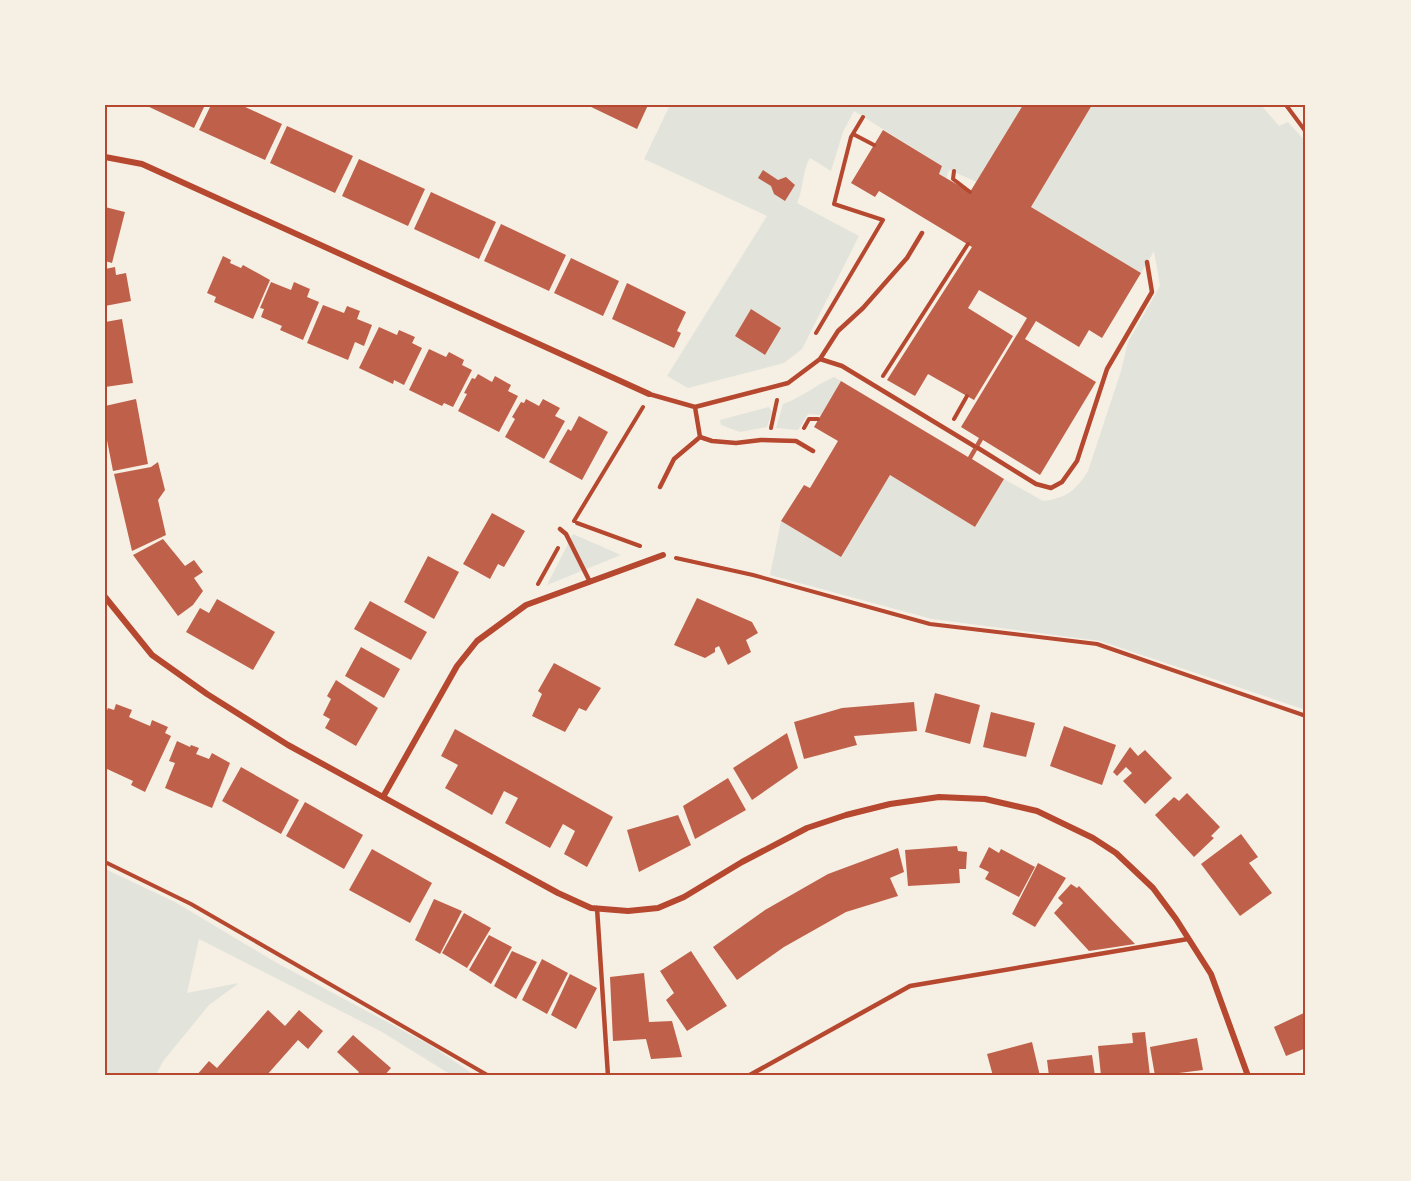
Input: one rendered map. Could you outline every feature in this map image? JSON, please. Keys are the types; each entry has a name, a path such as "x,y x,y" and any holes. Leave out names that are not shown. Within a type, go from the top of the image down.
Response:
{"street":[{"path":"105,157 142,164 648,394"},
{"path":"383,797 457,666 477,641 526,605 663,555"},
{"path":"105,597 152,655 178,675 288,745 558,893 591,908 628,911 658,908 684,897 742,862 807,828 890,804 939,797 985,799 1037,811 1093,838 1116,853 1153,888 1211,974 1248,1076"}],"lane":[{"path":"648,394 696,406 788,383 820,359 837,331 871,300 907,258 922,233"},
{"path":"820,359 842,366 1036,484 1051,488 1062,482 1077,461 1107,369 1152,292 1147,262"},
{"path":"696,406 700,436"},
{"path":"700,436 712,441 736,443 769,440 796,441 813,451"},
{"path":"660,487 674,459 700,436"},
{"path":"560,529 566,534 590,582"},
{"path":"597,909 608,1076"},
{"path":"748,1076 910,986 1188,939"}],"path":[{"path":"1286,105 1306,132"},
{"path":"814,338 883,220 834,204 853,134 863,117"},
{"path":"853,134 874,146"},
{"path":"954,171 953,179 970,192"},
{"path":"892,363 968,244"},
{"path":"769,440 780,385"},
{"path":"537,585 640,414 648,394"},
{"path":"959,410 967,396"},
{"path":"573,522 663,555 753,575 930,624 1097,644 1306,716"},
{"path":"105,862 191,904 489,1076"}],"shaded area":[{"path":"670,105 1023,105 977,182 949,170 946,179 939,174 942,166 854,111 843,132 831,171 810,158 797,203 859,236 802,349 784,363 688,388 667,376 767,216 644,159"},
{"path":"1092,105 1261,105 1279,126 1288,122 1306,142 1306,710 1100,641 932,619 770,575 781,521 841,557 890,475 975,527 1004,479 1043,501 1058,498 1070,492 1088,471 1121,371 1128,342 1160,286 1154,251 1141,273 1031,207"},
{"path":"834,377 841,381 821,415 808,414 798,430 776,428 783,404"},
{"path":"769,407 772,412 767,427 740,432 721,425 720,420"},
{"path":"573,534 621,555 547,585"},
{"path":"105,869 175,902 277,963 432,1046 476,1076 453,1076 382,1032 199,939 187,993 239,983 209,1005 164,1060 155,1076 105,1076"}],"building":[{"path":"145,105 205,105 194,128"},
{"path":"211,105 241,105 282,124 265,160 199,130"},
{"path":"587,105 648,105 637,129"},
{"path":"1023,105 1092,105 1031,207 1141,273 1102,338 1089,330 1079,347 1036,321 1025,339 1096,382 1040,475 983,440 972,459 1004,479 975,527 890,475 841,557 781,521 804,485 810,488 838,441 814,427 841,381 968,457 979,438 961,427 1027,318 979,290 968,308 1013,336 974,400 928,374 915,396 887,380 972,247 879,191 875,197 851,183 883,130 942,166 939,174 970,192"},
{"path":"287,126 353,156 335,193 270,163"},
{"path":"359,159 425,189 408,226 342,196"},
{"path":"763,170 778,180 786,177 795,185 785,201 774,194 771,186 758,178"},
{"path":"431,192 496,222 479,259 414,229"},
{"path":"105,207 125,212 112,263 105,261"},
{"path":"501,224 566,255 549,291 484,261"},
{"path":"223,256 231,260 230,263 241,268 243,265 270,280 253,319 214,302 216,297 207,293"},
{"path":"571,258 619,281 603,316 554,293"},
{"path":"115,267 116,275 126,273 131,301 105,306 105,269"},
{"path":"271,282 291,290 294,282 310,289 307,297 319,302 303,340 280,330 282,326 261,317 264,309 260,308"},
{"path":"627,283 686,312 677,331 681,333 674,348 612,319"},
{"path":"323,305 344,313 347,306 360,311 357,319 372,325 364,346 355,342 348,360 307,343"},
{"path":"751,309 781,328 765,355 735,336"},
{"path":"122,319 133,383 105,387 105,322"},
{"path":"379,327 397,335 399,330 415,337 412,343 422,348 404,385 394,380 393,384 359,368"},
{"path":"429,349 446,357 449,352 464,360 462,365 472,370 453,407 444,403 442,406 409,390"},
{"path":"478,374 492,382 495,376 511,385 508,391 518,396 499,432 458,411 472,378 475,379"},
{"path":"136,399 148,464 113,471 105,430 105,406"},
{"path":"526,399 539,406 543,399 560,408 555,416 565,421 544,459 505,437 515,419 512,417 521,402 524,403"},
{"path":"579,416 608,432 582,480 549,462 568,429 571,431"},
{"path":"158,462 165,490 158,500 166,535 132,551 114,474 151,467"},
{"path":"492,513 525,531 504,567 498,564 490,579 463,564"},
{"path":"163,539 185,566 194,560 203,572 194,578 203,591 193,605 178,616 133,555"},
{"path":"428,556 459,572 434,619 404,602"},
{"path":"697,598 752,622 758,633 746,640 751,652 728,665 719,646 715,648 715,652 705,658 674,645"},
{"path":"217,599 275,632 253,670 186,632 200,608 209,613"},
{"path":"370,601 427,632 411,660 354,629"},
{"path":"361,647 400,669 384,698 345,676"},
{"path":"554,663 601,688 586,711 579,708 565,732 532,716 542,694 538,691"},
{"path":"336,680 378,708 356,746 325,728 330,719 323,715 331,699 327,696"},
{"path":"935,693 980,705 970,744 925,732"},
{"path":"914,702 917,731 854,736 857,745 804,759 794,722 842,708"},
{"path":"116,704 132,710 129,717 150,726 152,720 168,727 165,733 171,736 145,792 131,785 133,781 105,768 105,715 108,708 114,710"},
{"path":"991,712 1035,723 1026,757 983,747"},
{"path":"1064,726 1116,745 1102,785 1050,766"},
{"path":"455,729 613,817 587,867 564,854 575,831 563,824 550,848 505,823 518,798 504,791 492,815 445,788 458,765 441,756"},
{"path":"787,733 798,768 752,800 733,768"},
{"path":"177,741 199,748 196,754 209,759 212,753 230,763 212,808 165,788 175,763 169,761"},
{"path":"1130,747 1138,756 1145,750 1172,778 1145,804 1123,781 1132,773 1126,767 1117,776 1113,772"},
{"path":"241,767 299,800 281,834 222,801"},
{"path":"728,778 746,810 695,839 683,806"},
{"path":"1187,793 1220,827 1211,836 1214,838 1194,857 1155,815 1174,797 1179,801"},
{"path":"305,802 363,835 344,869 286,836"},
{"path":"678,815 691,845 639,872 627,830"},
{"path":"1241,834 1258,857 1249,863 1272,893 1240,916 1201,864"},
{"path":"957,846 958,851 967,852 966,869 959,869 960,883 908,886 905,850"},
{"path":"989,847 999,853 1001,849 1035,867 1019,897 985,879 989,872 979,867"},
{"path":"898,848 904,872 890,878 898,896 846,912 784,947 737,980 713,947 765,910 828,874"},
{"path":"372,849 432,883 410,923 349,890"},
{"path":"1038,863 1066,878 1035,927 1012,914"},
{"path":"1071,884 1077,888 1079,886 1135,944 1089,951 1054,913 1063,903 1058,898"},
{"path":"434,899 462,911 440,954 415,940"},
{"path":"464,913 491,928 467,968 442,953"},
{"path":"489,935 512,947 491,984 469,970"},
{"path":"512,951 537,962 516,999 494,986"},
{"path":"691,951 727,1006 687,1031 666,1000 674,993 660,971"},
{"path":"542,959 568,973 547,1014 522,1000"},
{"path":"644,973 649,1022 672,1021 682,1057 651,1059 646,1039 613,1041 610,977"},
{"path":"570,974 597,988 576,1029 551,1015"},
{"path":"268,1010 285,1026 299,1010 323,1031 308,1049 298,1040 266,1076 196,1076 209,1061 217,1068"},
{"path":"1306,1012 1306,1048 1286,1056 1274,1027"},
{"path":"1145,1032 1150,1076 1101,1076 1098,1046 1133,1043 1132,1033"},
{"path":"353,1035 391,1068 384,1076 356,1076 359,1072 337,1052"},
{"path":"1197,1038 1203,1070 1155,1076 1150,1047"},
{"path":"1032,1042 1040,1076 993,1076 987,1054"},
{"path":"1092,1055 1095,1076 1049,1076 1047,1060"}]}
